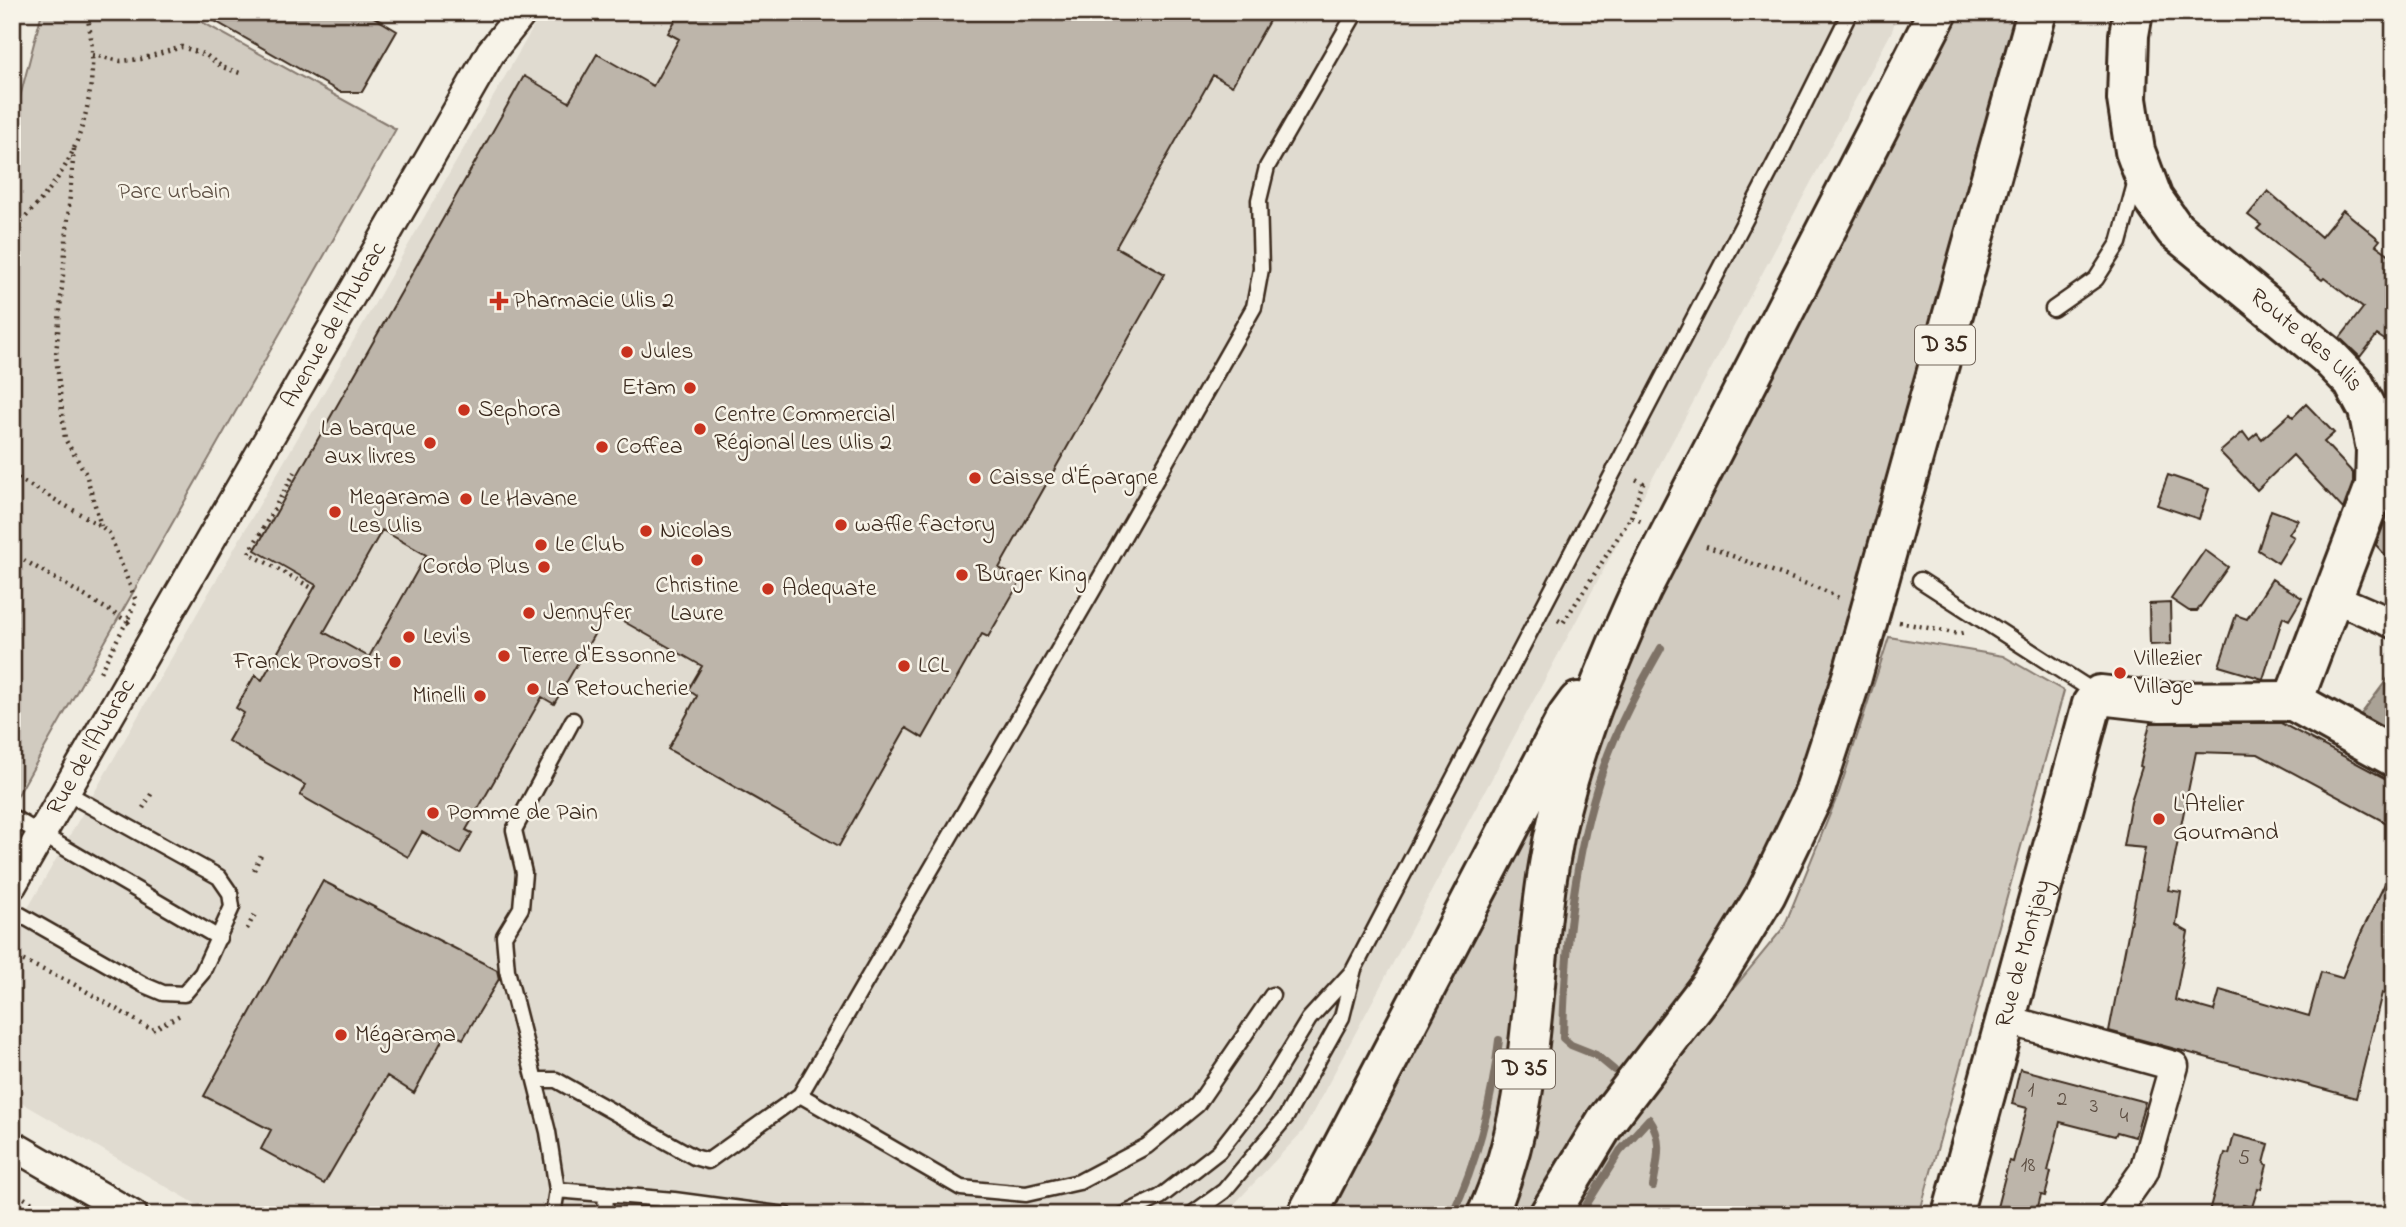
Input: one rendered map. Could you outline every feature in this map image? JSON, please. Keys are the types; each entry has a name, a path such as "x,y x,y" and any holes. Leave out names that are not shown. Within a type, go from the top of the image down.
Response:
{"main road":[{"name":"D 35","path":"1487,1215 1521,1103 1534,1001 1540,919 1549,861 1565,794 1615,648 1642,588 1938,12"},
{"name":"D 35","path":"1549,1215 1606,1121 1711,984 1766,894 1813,796 1852,677 2037,12"},
{"name":"Route des Ulis","path":"2133,12 2129,35 2127,99 2135,151 2153,199 2175,230 2327,355 2353,382 2368,410 2376,449 2375,486 2294,701"},
{"path":"1307,1215 1567,717 1615,648"},
{"path":"2100,695 2161,702 2294,701 2394,757"},
{"name":"Rue de Montjay","path":"1952,1215 2092,704 2100,695"}],"street":[{"name":"Avenue de l'Aubrac","path":"152,645 491,52 523,12"},
{"path":"2332,597 2394,624"},
{"name":"Rue de l'Aubrac","path":"12,885 152,645"},
{"path":"2004,1019 2174,1066 2144,1171 2113,1215"},
{"path":"12,1144 133,1215"}],"lane":[{"path":"536,1080 556,1080 694,1157 708,1161 800,1095 1093,592 1254,307 1261,269 1259,200 1267,167 1356,12"},
{"path":"1191,1215 1224,1191 1286,1117 1342,1017 1354,969 1785,144 1850,12"},
{"path":"2053,309 2096,279 2119,243 2140,165"},
{"path":"1920,580 2100,695"},
{"path":"553,1215 557,1190 548,1132 507,970 504,936 521,908 524,873 514,830 573,720"},
{"path":"12,910 163,993 184,994 202,973 219,938 232,907 230,893 219,877 66,793"},
{"path":"12,817 219,938"},
{"path":"1122,1215 1160,1197 1219,1151 1262,1096 1309,1019 1354,969"},
{"path":"800,1095 961,1188 1026,1194 1079,1182 1147,1146 1197,1105 1272,995"},
{"path":"557,1190 786,1215"},
{"path":"605,1215 606,1194"}],"path":[{"path":"86,12 92,55 87,107 74,149 56,355 65,439 86,474 101,526"},
{"path":"92,55 121,61 141,59 182,47 206,55 222,67 240,73"},
{"path":"12,232 55,182 74,149"},
{"path":"295,472 250,553 312,587"},
{"path":"12,475 101,526 108,533 136,601 100,672"},
{"path":"1540,611 1563,623 1631,517 1643,483 1635,479"},
{"path":"1631,517 1642,521"},
{"path":"1706,547 1828,592 1852,606"},
{"path":"12,553 127,621 152,645"},
{"path":"1898,622 1958,634 1991,627"},
{"path":"144,808 153,791"},
{"path":"254,870 261,855"},
{"path":"12,1191 53,1215"}],"shaded area":[{"path":"542,12 1898,12 1892,31 1303,1131 1224,1215 215,1215 12,1097 12,936"},
{"path":"2394,670 2394,744 2356,721"}],"green space":[{"name":"Parc urbain","path":"42,12 184,12 396,129 14,802 12,128"},
{"path":"1954,12 2019,12 1821,720 1781,823 1732,921 1530,1215 1513,1215 1511,1214 1531,1147 1550,1039 1559,917 1577,815 1604,726 1648,615 1903,124"},
{"path":"1889,637 2003,656 2064,691 1919,1215 1567,1215 1575,1198 1662,1076 1784,927 1839,792"},
{"path":"1528,821 1539,821 1510,1075 1491,1157 1468,1215 1322,1215"}],"building":[{"path":"199,12 269,12 274,15 285,12 365,12 397,31 362,92 340,92"},
{"name":"Centre Commercial Régional Les Ulis 2","path":"680,12 1274,12 1232,86 1213,75 1116,247 1165,274 999,568 1021,580 988,637 982,634 923,738 906,728 839,846 668,749 697,696 688,690 702,666 607,612 554,704 542,697 466,830 472,833 460,854 422,832 408,857 300,795 305,785 228,741 244,713 236,708 255,675 262,680 316,585 255,550 524,76 569,102 597,54 653,86 679,39 668,33","holes":["382,530 426,555 369,657 324,632"]},
{"path":"2268,191 2321,237 2343,210 2380,240 2376,245 2394,258 2394,346 2377,335 2360,357 2340,338 2363,308 2257,229 2261,225 2248,215"},
{"path":"2306,404 2334,433 2324,442 2353,473 2353,482 2343,509 2293,455 2257,490 2220,452 2243,432 2249,440 2257,433 2262,439 2290,414 2293,417"},
{"path":"2168,475 2209,489 2199,519 2157,505"},
{"path":"2271,510 2298,520 2289,534 2294,537 2278,563 2258,550"},
{"path":"2389,511 2394,516 2394,565 2376,545"},
{"path":"2205,550 2228,567 2197,611 2189,611 2171,599"},
{"path":"2272,579 2302,598 2289,620 2283,617 2263,679 2219,666 2236,615 2247,619"},
{"path":"2170,603 2171,644 2150,645 2149,604"},
{"path":"2150,723 2281,723 2394,783 2394,827 2258,754 2196,752 2168,890 2181,892 2176,925 2188,932 2175,1000 2214,1011 2220,990 2309,1016 2321,972 2342,978 2394,865 2394,997 2382,993 2356,1098 2109,1031 2145,848 2123,846"},
{"name":"Mégarama","path":"323,881 497,970 499,979 463,1039 447,1031 414,1093 387,1076 324,1184 261,1149 271,1130 204,1096"},
{"path":"2020,1069 2145,1102 2135,1137 2117,1132 2115,1136 2060,1122 2048,1171 2051,1172 2048,1185 2045,1196 2041,1195 2036,1215 1995,1215 2027,1108 2012,1104"},
{"path":"2234,1135 2269,1144 2261,1189 2258,1188 2252,1207 2243,1205 2237,1215 2208,1215 2225,1153 2229,1154"}],"waterway":[{"path":"1614,1070 1596,1055 1571,1045 1563,1038 1569,936 1578,868 1603,769 1622,723 1661,648"},
{"path":"1452,1215 1470,1172 1483,1129 1499,1040"},
{"path":"1580,1215 1620,1151 1649,1119 1658,1143 1653,1186"}],"place":[{"name":"Pharmacie Ulis 2","path":"499,301"},
{"name":"Jules","path":"627,352"},
{"name":"Etam","path":"690,388"},
{"name":"Sephora","path":"464,410"},
{"name":"Centre Commercial Régional Les Ulis 2","path":"700,429"},
{"name":"La barque aux livres","path":"430,443"},
{"name":"Coffea","path":"602,447"},
{"name":"Caisse d'Épargne","path":"975,478"},
{"name":"Le Havane","path":"466,499"},
{"name":"Megarama Les Ulis","path":"335,512"},
{"name":"waffle factory","path":"841,525"},
{"name":"Nicolas","path":"646,531"},
{"name":"Le Club","path":"541,545"},
{"name":"Christine Laure","path":"697,560"},
{"name":"Cordo Plus","path":"544,567"},
{"name":"Burger King","path":"962,575"},
{"name":"Adequate","path":"768,589"},
{"name":"Jennyfer","path":"529,613"},
{"name":"Levi's","path":"409,637"},
{"name":"Terre d'Essonne","path":"504,656"},
{"name":"Franck Provost","path":"395,662"},
{"name":"LCL","path":"904,666"},
{"name":"Villezier Village","path":"2120,673"},
{"name":"La Retoucherie","path":"533,689"},
{"name":"Minelli","path":"480,696"},
{"name":"Pomme de Pain","path":"433,813"},
{"name":"L'Atelier Gourmand","path":"2159,819"},
{"name":"Mégarama","path":"341,1035"}]}
